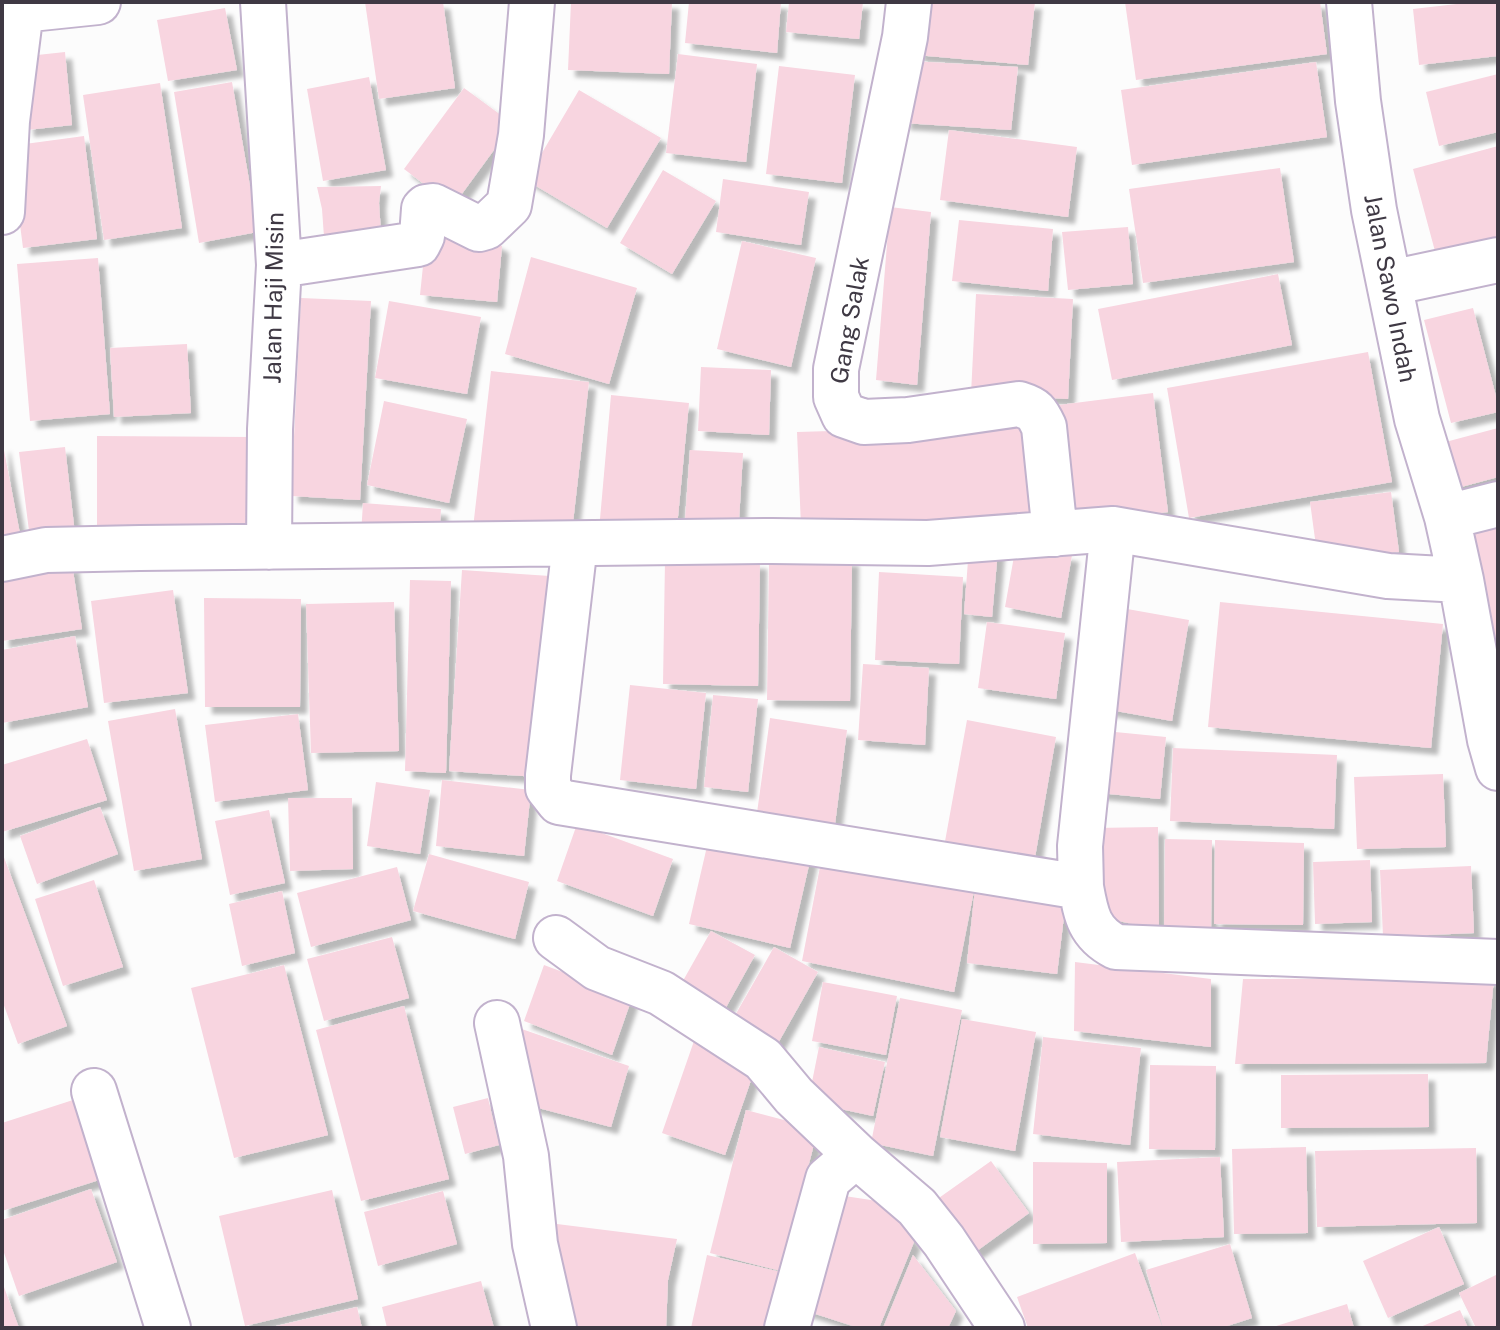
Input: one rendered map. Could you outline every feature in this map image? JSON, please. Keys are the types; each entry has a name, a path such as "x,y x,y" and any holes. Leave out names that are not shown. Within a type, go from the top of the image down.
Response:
{"street":[{"path":"2,212 12,9 98,2"},
{"name":"Jalan Haji Misin","path":"263,2 279,265 270,429 269,547"},
{"path":"279,265 418,244 422,236 424,209 429,206 479,229 486,227 509,205 521,135 532,2"},
{"name":"Gang Salak","path":"909,2 905,37 836,369 836,397 844,415 864,422 908,420 1019,404 1033,408 1044,427 1055,534"},
{"name":"Jalan Sawo Indah","path":"1349,2 1374,210 1417,419 1447,517 1498,768"},
{"path":"1390,283 1498,260"},
{"path":"1447,517 1498,504"},
{"path":"1113,529 1080,846 1081,887 1086,916 1104,941 1116,947 1498,962"},
{"path":"2,559 46,550 772,541 928,543 1113,529 1388,576 1461,580"},
{"path":"575,544 548,775 548,788 559,802 1081,887"},
{"path":"556,938 597,968 661,993 763,1059 794,1096 917,1207 944,1241 1002,1328"},
{"path":"497,1023 526,1156 535,1244 554,1328"},
{"path":"94,1091 168,1328"},
{"path":"787,1328 828,1179 856,1155"}],"building":[{"path":"365,2 443,2 455,88 379,99"},
{"path":"571,2 672,2 669,74 568,70"},
{"path":"689,2 781,2 777,53 685,43"},
{"path":"789,2 863,2 859,39 786,32"},
{"path":"922,2 1035,2 1028,65 916,55"},
{"path":"1125,2 1320,2 1327,54 1136,80"},
{"path":"1498,2 1498,56 1419,65 1413,9"},
{"path":"225,8 237,70 168,81 157,20"},
{"path":"65,52 72,125 27,130 19,57"},
{"path":"678,54 757,64 746,162 666,153"},
{"path":"910,61 1018,67 1011,130 903,123"},
{"path":"1316,62 1327,137 1132,165 1121,90"},
{"path":"779,66 855,75 842,183 766,174"},
{"path":"1498,74 1498,132 1439,146 1426,92"},
{"path":"369,77 386,170 323,181 307,89"},
{"path":"232,82 258,232 199,243 174,92"},
{"path":"160,83 182,228 104,240 83,95"},
{"path":"464,88 513,124 453,206 404,169"},
{"path":"579,90 661,138 607,228 526,180"},
{"path":"949,130 1077,147 1068,217 940,200"},
{"path":"84,136 97,239 23,248 10,146"},
{"path":"1498,146 1498,238 1436,255 1413,169"},
{"path":"1280,168 1294,262 1143,283 1129,189"},
{"path":"663,170 716,201 672,274 620,243"},
{"path":"723,179 809,192 801,245 716,232"},
{"path":"381,186 381,233 324,237 317,187"},
{"path":"890,207 931,212 917,385 876,380"},
{"path":"429,208 502,246 497,302 420,295"},
{"path":"959,220 1053,229 1048,291 952,281"},
{"path":"1128,227 1133,284 1068,290 1062,232"},
{"path":"742,241 816,258 791,367 717,349"},
{"path":"531,257 637,288 609,384 505,354"},
{"path":"98,258 110,414 30,421 17,264"},
{"path":"1278,274 1292,345 1112,380 1098,309"},
{"path":"976,294 1073,299 1068,399 971,394"},
{"path":"301,298 371,301 360,500 291,496"},
{"path":"389,301 481,317 467,394 375,378"},
{"path":"1473,308 1498,412 1451,423 1424,320"},
{"path":"187,344 191,413 114,417 110,348"},
{"path":"1368,352 1392,482 1189,518 1167,388"},
{"path":"701,367 771,370 769,435 698,431"},
{"path":"491,371 589,382 571,540 473,528"},
{"path":"1153,393 1168,512 1074,524 1059,405"},
{"path":"611,395 689,403 677,527 600,519"},
{"path":"384,401 467,419 449,503 367,485"},
{"path":"1032,425 1036,518 801,526 797,432"},
{"path":"1498,428 1498,477 1450,490 1438,444"},
{"path":"97,436 253,437 254,536 97,536"},
{"path":"2,445 21,539 2,543"},
{"path":"65,447 75,534 30,539 19,452"},
{"path":"690,450 743,453 738,538 684,534"},
{"path":"1391,492 1399,552 1318,561 1310,502"},
{"path":"363,503 441,509 439,540 361,534"},
{"path":"1498,521 1498,657 1497,657 1464,530"},
{"path":"1016,545 1072,555 1061,618 1005,607"},
{"path":"969,547 998,550 992,617 964,614"},
{"path":"769,558 852,559 850,701 767,700"},
{"path":"665,560 760,562 758,686 663,684"},
{"path":"72,564 82,629 2,641 2,575"},
{"path":"462,570 550,576 537,777 449,771"},
{"path":"879,572 963,577 959,664 875,660"},
{"path":"410,580 451,581 446,773 405,771"},
{"path":"173,590 188,693 104,703 91,601"},
{"path":"204,598 301,599 300,707 205,707"},
{"path":"394,602 399,751 311,753 306,604"},
{"path":"1220,602 1443,624 1431,748 1208,727"},
{"path":"1116,607 1189,620 1172,721 1099,708"},
{"path":"987,622 1065,633 1056,699 978,688"},
{"path":"75,636 88,707 2,723 2,650"},
{"path":"863,664 929,668 925,745 858,740"},
{"path":"630,685 706,693 696,789 620,780"},
{"path":"713,695 758,699 748,792 704,787"},
{"path":"175,709 202,859 134,871 108,721"},
{"path":"298,714 308,790 215,802 205,725"},
{"path":"770,718 847,730 834,832 756,820"},
{"path":"967,720 1056,737 1034,863 944,847"},
{"path":"1095,730 1166,737 1160,799 1089,792"},
{"path":"87,739 107,800 2,832 2,765"},
{"path":"1173,748 1337,755 1334,829 1170,821"},
{"path":"1443,774 1446,847 1357,849 1354,777"},
{"path":"442,780 531,790 524,856 436,846"},
{"path":"376,782 430,790 420,854 367,846"},
{"path":"288,798 352,798 353,869 290,871"},
{"path":"100,807 118,854 37,884 20,836"},
{"path":"269,810 285,883 230,895 215,821"},
{"path":"577,824 673,859 653,916 557,881"},
{"path":"1158,827 1159,930 1110,919 1093,828"},
{"path":"711,829 812,852 790,948 689,924"},
{"path":"1165,839 1212,840 1211,933 1164,932"},
{"path":"1215,840 1304,843 1303,925 1214,924"},
{"path":"823,851 976,881 954,992 802,961"},
{"path":"2,852 67,1026 18,1044 2,1000"},
{"path":"429,854 529,882 515,939 413,911"},
{"path":"1370,860 1372,922 1315,924 1313,862"},
{"path":"1471,866 1474,933 1383,937 1380,870"},
{"path":"397,867 411,920 311,947 297,893"},
{"path":"94,880 123,967 63,986 35,899"},
{"path":"975,889 1066,900 1057,974 967,963"},
{"path":"282,891 295,953 242,966 229,904"},
{"path":"711,931 755,955 719,1020 675,995"},
{"path":"392,937 409,998 324,1021 307,959"},
{"path":"774,947 818,972 773,1052 729,1026"},
{"path":"1075,962 1211,979 1211,1047 1074,1031"},
{"path":"284,965 328,1135 234,1158 191,988"},
{"path":"544,965 632,998 612,1055 524,1021"},
{"path":"1494,978 1486,1063 1235,1064 1243,979"},
{"path":"823,982 897,996 886,1055 812,1041"},
{"path":"900,998 962,1010 933,1156 871,1143"},
{"path":"404,1006 449,1179 361,1201 316,1030"},
{"path":"962,1019 1036,1032 1015,1151 940,1137"},
{"path":"513,1026 629,1066 611,1127 523,1104"},
{"path":"1043,1037 1141,1048 1130,1145 1033,1134"},
{"path":"694,1041 757,1063 725,1155 662,1133"},
{"path":"819,1047 885,1062 873,1116 808,1102"},
{"path":"1150,1065 1216,1066 1215,1150 1149,1149"},
{"path":"1428,1074 1429,1127 1281,1128 1281,1075"},
{"path":"488,1098 499,1145 465,1154 453,1107"},
{"path":"73,1100 99,1180 2,1211 2,1123"},
{"path":"746,1110 818,1129 781,1271 710,1253"},
{"path":"1306,1147 1308,1233 1234,1234 1232,1149"},
{"path":"1476,1148 1477,1223 1317,1227 1315,1151"},
{"path":"1220,1157 1224,1237 1121,1242 1117,1162"},
{"path":"991,1161 1029,1213 974,1253 936,1200"},
{"path":"1033,1162 1107,1163 1107,1243 1033,1244"},
{"path":"91,1189 117,1262 19,1296 2,1247 2,1220"},
{"path":"332,1190 358,1299 245,1326 219,1216"},
{"path":"443,1191 457,1244 378,1266 364,1212"},
{"path":"838,1195 884,1202 914,1242 879,1328 859,1328 800,1309"},
{"path":"549,1223 677,1239 668,1280 666,1328 561,1328"},
{"path":"1439,1227 1464,1284 1388,1318 1363,1261"},
{"path":"1230,1244 1252,1318 1221,1328 1163,1328 1146,1270"},
{"path":"1135,1253 1162,1326 1028,1328 1017,1297"},
{"path":"707,1255 781,1272 768,1328 691,1328"},
{"path":"913,1255 956,1311 948,1328 883,1328"},
{"path":"1498,1274 1498,1328 1476,1328 1459,1293"},
{"path":"481,1281 494,1328 387,1328 382,1307"},
{"path":"4,1287 19,1328 2,1328"},
{"path":"1347,1304 1354,1328 1273,1328 1273,1327"},
{"path":"357,1307 362,1328 272,1327"},
{"path":"1460,1310 1468,1328 1418,1328"}]}
